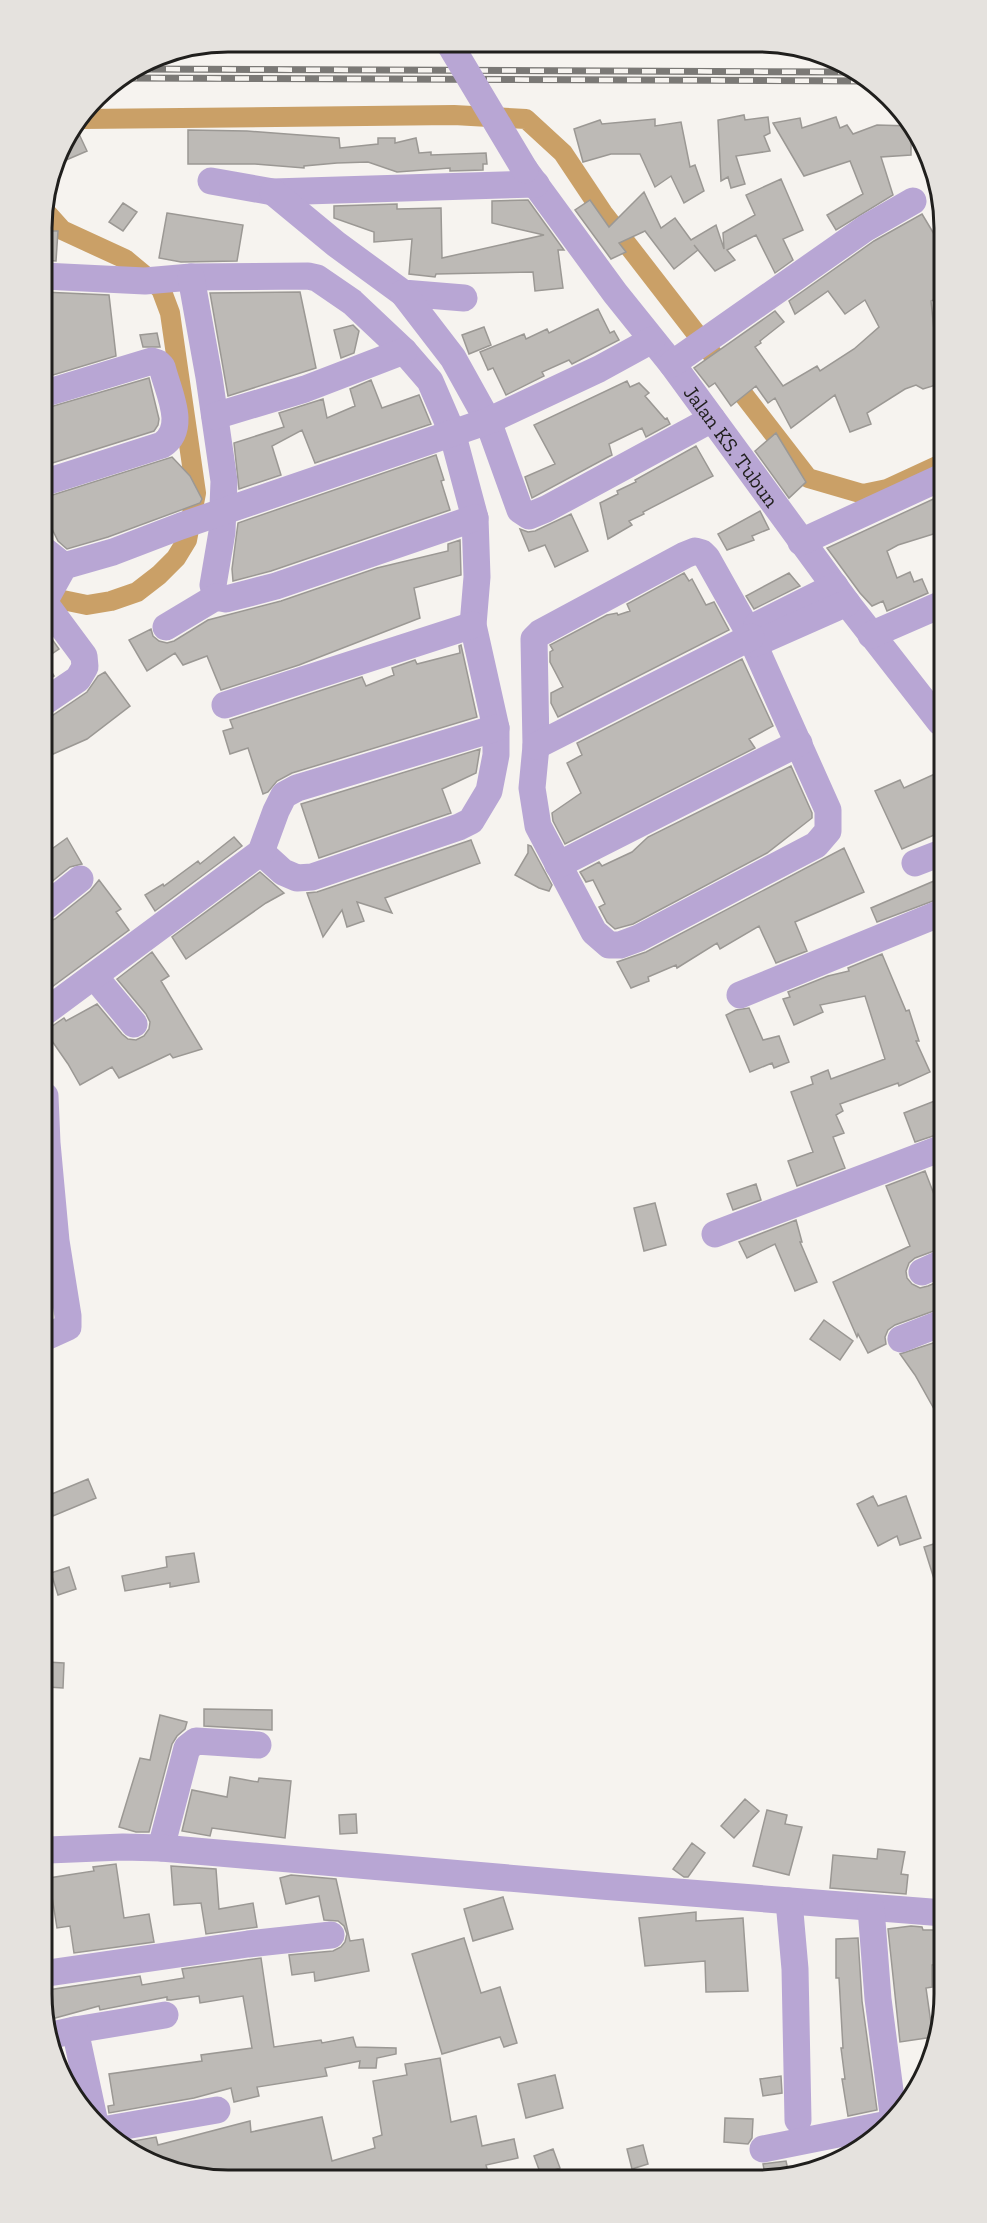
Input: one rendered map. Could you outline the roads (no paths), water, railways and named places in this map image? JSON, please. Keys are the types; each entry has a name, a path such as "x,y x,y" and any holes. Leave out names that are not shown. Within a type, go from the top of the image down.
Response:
{"street":[{"name":"Jalan KS. Tubun","path":"455,53 530,177 672,364 871,635 934,712"},
{"path":"211,181 273,192 530,177"},
{"path":"273,192 327,261 352,302 404,351 468,427 513,494 520,510 528,516 546,509 712,418"},
{"path":"672,364 866,228 913,201"},
{"path":"53,276 145,280 185,277 308,276 327,261"},
{"path":"327,261 403,293 464,298"},
{"path":"185,277 215,416 224,481 213,585 216,597"},
{"path":"261,852 283,872 297,878 312,877 459,827 471,821 489,791 496,755 496,728 473,625 477,577 468,427 453,358 403,293"},
{"path":"53,588 113,552 220,512 468,427 599,369 652,340"},
{"path":"215,416 305,389 404,351"},
{"path":"53,391 152,361 158,363 162,368 176,421 170,440 162,445 53,480"},
{"path":"801,542 934,480"},
{"path":"166,627 216,597 226,599 276,586 475,518"},
{"path":"695,551 702,553 751,637 799,743 828,810 830,823 823,838 816,845 639,938 620,945 609,945 594,932 538,826 532,788 536,746 534,639 540,633 685,555 695,551"},
{"path":"53,593 84,656 85,667 78,678 53,696"},
{"path":"536,746 751,637 841,595"},
{"path":"871,635 934,608"},
{"path":"225,705 473,625"},
{"path":"53,1006 261,852 284,795 297,788 496,728"},
{"path":"558,865 799,743"},
{"path":"915,862 934,855"},
{"path":"53,901 80,879"},
{"path":"740,996 934,916"},
{"path":"94,976 134,1024"},
{"path":"715,1234 934,1151"},
{"path":"53,1251 68,1316 68,1327 53,1333"},
{"path":"901,1339 934,1326"},
{"path":"161,1848 187,1748 196,1741 258,1745"},
{"path":"53,1850 161,1848 934,1912"},
{"path":"789,1901 795,1970 798,2120"},
{"path":"871,1908 878,1999 891,2109"},
{"path":"53,1972 248,1944 331,1935"},
{"path":"58,2034 165,2015"},
{"path":"75,2030 91,2103"},
{"path":"114,2128 217,2110"},
{"path":"763,2150 875,2126"}],"waterway":[{"path":"92,119 454,115 526,119 563,153 603,213 808,478 863,494 887,489 934,467"},
{"path":"53,220 62,230 125,259 161,289 170,313 196,493 187,540 176,558 137,592 111,601 87,605 53,598"}],"railway":[{"path":"155,69 838,72"},
{"path":"138,78 854,81"}]}
